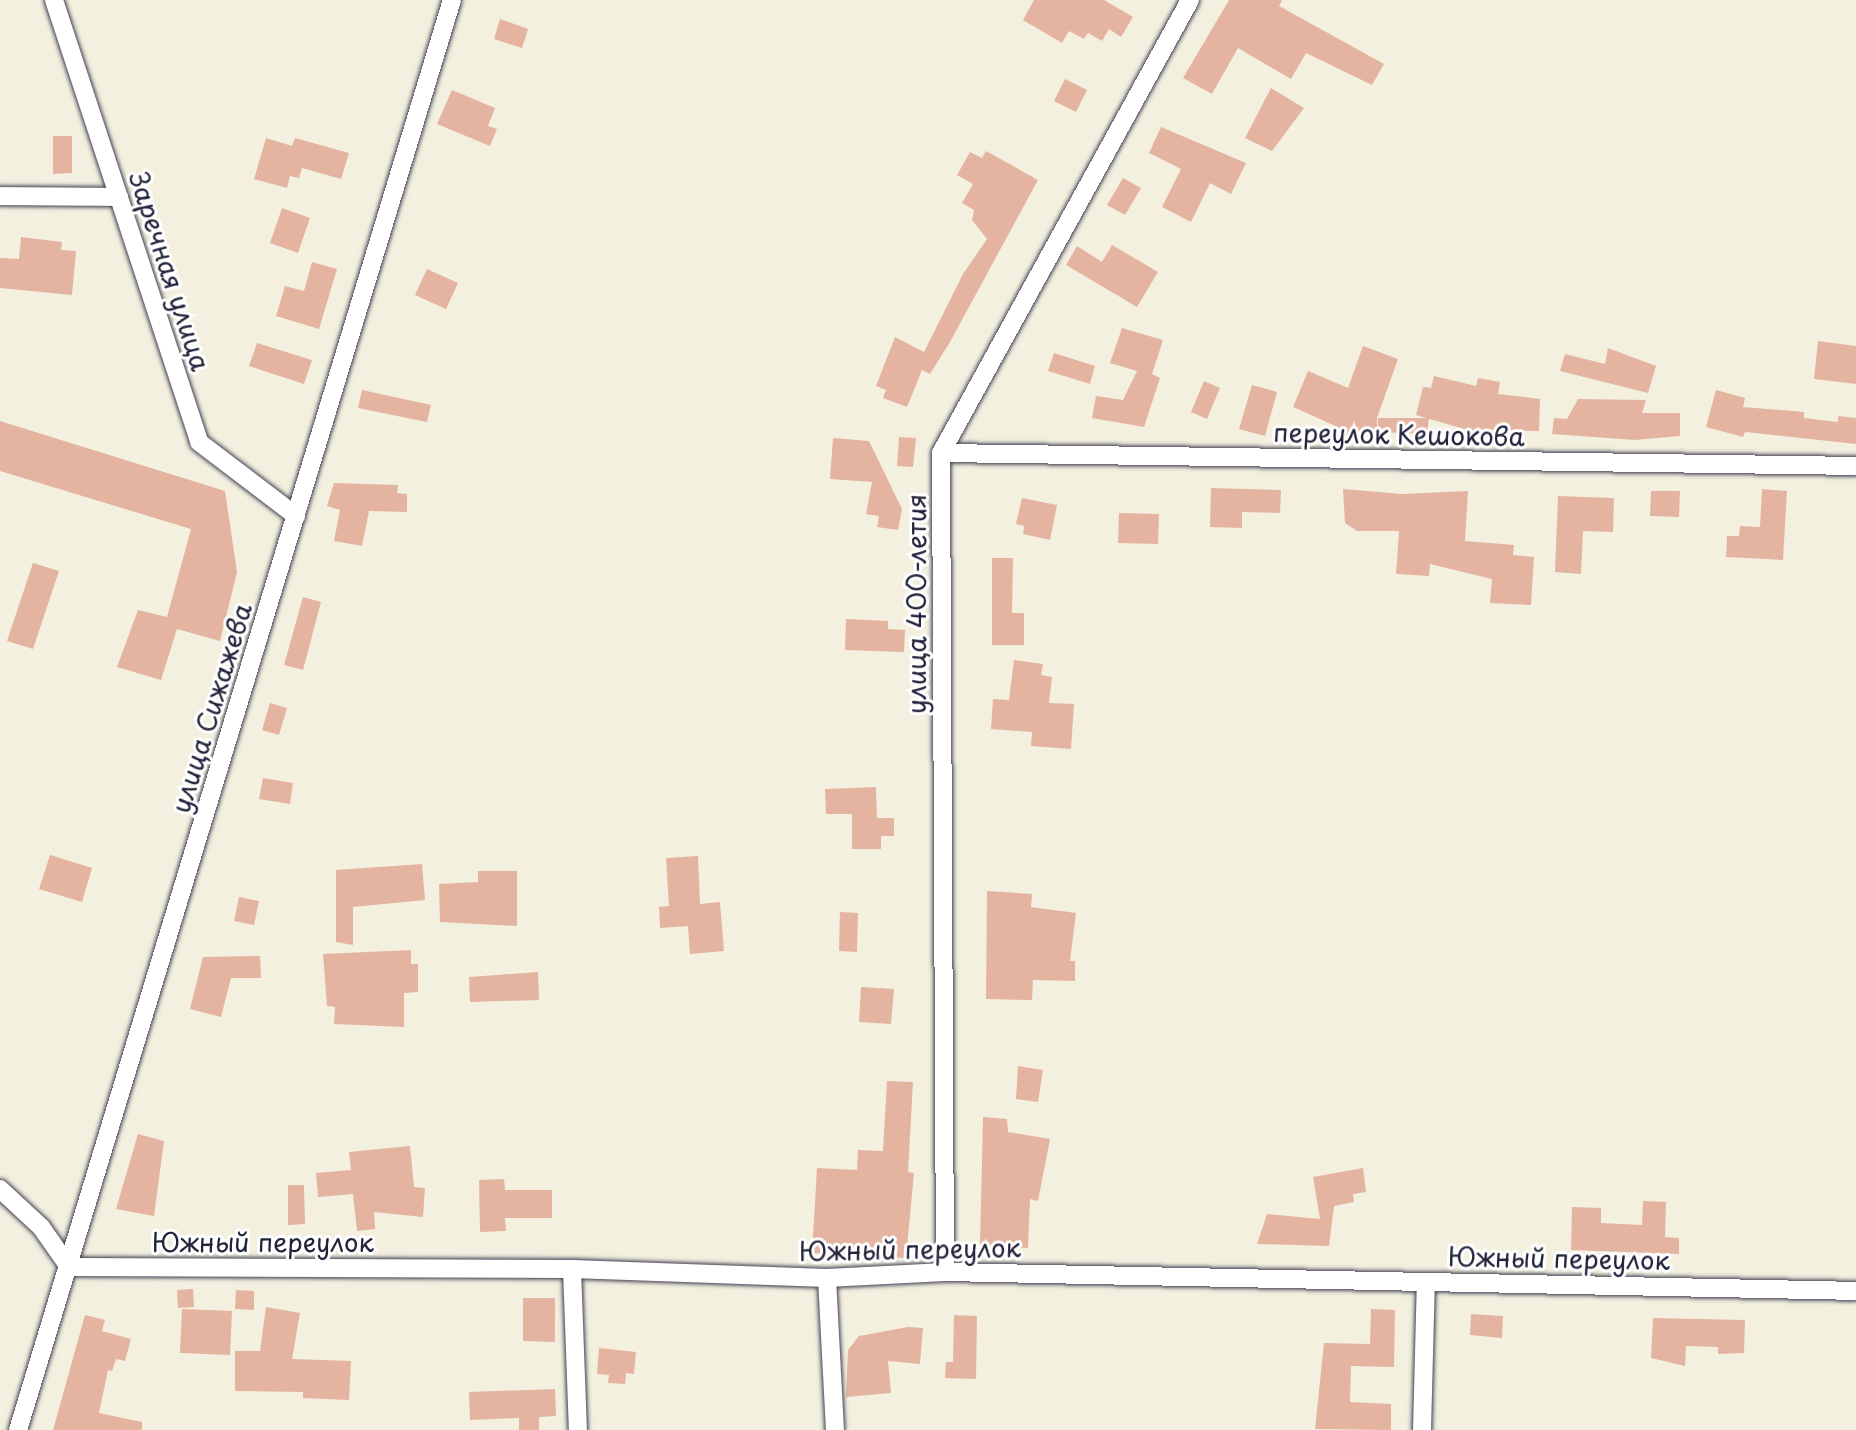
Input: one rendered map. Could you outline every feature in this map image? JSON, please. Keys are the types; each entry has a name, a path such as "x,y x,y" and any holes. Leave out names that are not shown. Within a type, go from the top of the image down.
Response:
{"street":[{"name":"Заречная улица","path":"54,0 199,442 296,516"},
{"name":"улица Сижажева","path":"18,1430 452,0"},
{"name":"улица 400-летия","path":"945,1272 941,453 1190,0"},
{"path":"0,196 119,197"},
{"name":"переулок Кешокова","path":"941,453 1856,466"},
{"path":"0,1189 41,1227 69,1267"},
{"name":"Южный переулок","path":"69,1267 572,1269 827,1278 945,1272 1856,1291"},
{"path":"572,1269 578,1430"},
{"path":"827,1278 835,1430"},
{"path":"1422,1430 1426,1282"}],"building":[{"path":"1034,0 1104,0 1133,17 1121,37 1109,29 1102,41 1088,33 1084,39 1069,31 1062,43 1023,20"},
{"path":"1229,0 1282,0 1279,6 1384,64 1372,85 1306,53 1291,79 1238,48 1212,94 1183,78"},
{"path":"500,19 528,29 522,48 494,39"},
{"path":"1065,79 1087,90 1076,112 1054,101"},
{"path":"1271,88 1304,108 1272,151 1245,138"},
{"path":"452,90 495,108 488,126 497,129 490,146 437,124"},
{"path":"1161,127 1246,163 1231,194 1210,183 1191,222 1162,207 1181,169 1149,153"},
{"path":"53,136 72,136 72,173 53,174"},
{"path":"266,138 292,146 295,138 349,153 341,179 302,168 299,178 290,176 287,188 254,179"},
{"path":"986,151 1038,180 950,342 930,374 922,370 907,407 883,398 886,390 876,386 895,337 924,352 963,274 987,239 972,220 974,210 962,203 973,184 957,175 970,152 982,158"},
{"path":"1123,178 1141,188 1125,215 1107,205"},
{"path":"282,208 310,218 298,253 270,243"},
{"path":"21,237 62,242 61,250 76,251 72,295 0,288 0,258 19,259"},
{"path":"1112,245 1158,272 1137,307 1066,265 1077,246 1102,262"},
{"path":"312,262 337,269 319,329 276,316 285,286 304,291"},
{"path":"427,269 458,283 446,309 415,295"},
{"path":"1122,328 1163,340 1152,374 1160,378 1144,427 1092,418 1096,396 1123,400 1137,371 1110,363"},
{"path":"1818,341 1856,346 1856,384 1814,379"},
{"path":"257,343 312,360 304,384 249,366"},
{"path":"1363,346 1398,359 1377,418 1377,436 1340,435 1340,428 1293,407 1308,371 1348,388"},
{"path":"1608,348 1656,366 1648,393 1560,371 1565,354 1605,364"},
{"path":"1054,353 1095,366 1090,384 1048,371"},
{"path":"1434,376 1476,386 1478,378 1500,382 1498,394 1540,399 1539,431 1493,430 1492,437 1416,415 1423,387 1431,388"},
{"path":"1204,381 1220,388 1207,419 1191,412"},
{"path":"1252,385 1277,392 1265,436 1239,429"},
{"path":"362,390 431,405 427,422 358,408"},
{"path":"1716,390 1745,398 1743,407 1804,412 1804,418 1838,422 1838,416 1856,418 1856,444 1745,432 1743,437 1706,427"},
{"path":"1578,399 1646,400 1642,413 1680,413 1680,436 1635,440 1552,434 1554,418 1567,419"},
{"path":"1378,418 1429,418 1427,434 1378,432"},
{"path":"0,421 225,491 237,572 220,641 177,629 161,680 117,667 138,610 167,617 191,529 0,471"},
{"path":"899,437 916,438 913,467 897,466"},
{"path":"833,438 869,441 902,509 898,530 877,527 879,516 866,514 872,482 830,479"},
{"path":"334,483 398,485 397,493 407,494 407,512 369,511 362,546 334,541 340,510 327,506"},
{"path":"1211,488 1281,490 1280,513 1242,512 1242,528 1210,527"},
{"path":"1343,489 1402,494 1468,491 1465,541 1514,545 1513,555 1534,557 1531,605 1490,603 1492,579 1430,564 1429,576 1396,574 1399,531 1357,531 1345,523"},
{"path":"1762,489 1787,491 1783,560 1726,557 1727,536 1739,536 1740,526 1760,527"},
{"path":"1651,491 1680,491 1679,517 1650,516"},
{"path":"1558,496 1614,498 1613,532 1583,531 1581,574 1555,572"},
{"path":"1022,498 1057,505 1050,540 1023,534 1024,526 1016,524"},
{"path":"1119,513 1159,514 1158,544 1118,543"},
{"path":"992,558 1013,558 1012,613 1024,613 1024,645 992,645"},
{"path":"33,563 59,571 33,649 7,641"},
{"path":"303,597 321,602 303,670 284,665"},
{"path":"846,619 888,621 888,629 905,630 904,652 845,650"},
{"path":"1014,660 1043,664 1041,675 1052,677 1049,703 1074,704 1071,749 1031,746 1032,732 991,729 993,699 1009,700"},
{"path":"270,703 287,708 279,735 262,730"},
{"path":"263,778 293,783 290,804 259,799"},
{"path":"876,787 877,818 894,818 894,836 881,836 881,849 852,849 852,814 826,814 825,789"},
{"path":"50,855 92,868 82,902 39,889"},
{"path":"698,856 700,904 720,902 724,951 690,954 688,926 660,928 659,907 669,906 666,858"},
{"path":"422,864 425,900 353,907 353,945 336,942 336,870"},
{"path":"478,871 517,871 517,926 440,922 439,884 478,882"},
{"path":"987,891 1032,894 1031,907 1076,913 1070,961 1075,961 1075,981 1033,980 1032,1000 986,999"},
{"path":"239,897 259,901 254,925 234,921"},
{"path":"840,912 858,913 857,952 839,951"},
{"path":"411,950 411,964 418,964 418,992 404,993 404,1027 334,1024 335,1007 327,1006 323,954"},
{"path":"260,956 261,978 231,978 221,1017 190,1009 203,957"},
{"path":"538,972 539,1000 470,1002 469,977"},
{"path":"861,987 894,989 891,1024 859,1022"},
{"path":"1018,1066 1043,1070 1038,1102 1016,1099"},
{"path":"887,1081 913,1082 908,1172 914,1173 906,1258 812,1253 817,1168 857,1170 858,1150 883,1151"},
{"path":"983,1117 1007,1119 1008,1132 1050,1139 1038,1201 1030,1199 1028,1248 980,1246"},
{"path":"138,1134 164,1141 154,1216 116,1209"},
{"path":"410,1146 414,1187 425,1188 423,1217 374,1212 375,1229 357,1231 353,1194 318,1197 316,1173 351,1170 349,1152"},
{"path":"1363,1168 1366,1192 1353,1194 1354,1202 1334,1206 1329,1246 1257,1244 1267,1214 1320,1219 1313,1177"},
{"path":"504,1179 505,1190 552,1190 552,1218 505,1218 506,1231 480,1232 479,1180"},
{"path":"288,1185 304,1185 305,1224 288,1225"},
{"path":"1643,1201 1666,1202 1665,1237 1679,1238 1679,1254 1571,1250 1572,1207 1601,1208 1601,1223 1642,1225"},
{"path":"193,1289 194,1307 178,1308 177,1290"},
{"path":"236,1290 254,1291 254,1310 235,1309"},
{"path":"523,1298 555,1298 555,1342 523,1341"},
{"path":"266,1307 300,1313 292,1359 351,1361 349,1400 303,1398 303,1392 235,1391 235,1351 260,1351"},
{"path":"182,1309 232,1311 230,1355 180,1353"},
{"path":"1371,1309 1395,1310 1394,1367 1351,1366 1350,1402 1391,1404 1391,1430 1315,1429 1324,1343 1370,1344"},
{"path":"1471,1314 1503,1316 1502,1338 1470,1335"},
{"path":"85,1315 105,1320 102,1331 131,1339 125,1361 116,1359 112,1371 108,1370 99,1413 142,1422 142,1430 53,1430"},
{"path":"954,1315 977,1316 976,1379 945,1378 946,1362 953,1362"},
{"path":"1653,1318 1745,1320 1744,1353 1718,1354 1718,1347 1686,1346 1685,1366 1651,1358"},
{"path":"908,1327 923,1328 920,1364 888,1361 891,1393 846,1397 848,1350 859,1336"},
{"path":"599,1348 636,1352 634,1374 626,1373 625,1384 608,1383 609,1375 597,1374"},
{"path":"555,1389 556,1416 539,1417 539,1430 519,1430 519,1418 470,1420 469,1392"}]}
